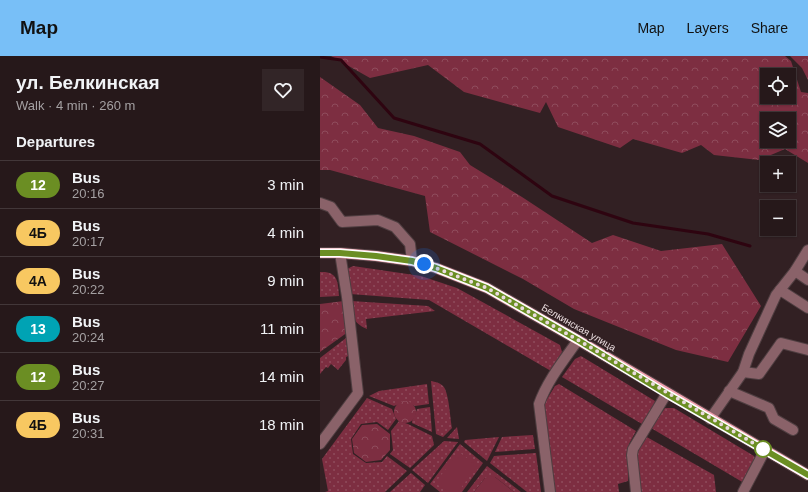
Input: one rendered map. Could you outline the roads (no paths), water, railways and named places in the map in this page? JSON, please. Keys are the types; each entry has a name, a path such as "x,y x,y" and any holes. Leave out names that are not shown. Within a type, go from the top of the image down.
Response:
{"main road":[{"name":"Белкинская улица","path":"320,253 376,256 412,261 436,268 487,288 808,475"}],"lane":[{"path":"320,203 331,207 342,222 378,220 395,227 410,244 412,261"},
{"path":"710,419 743,372 748,354 776,295 795,271 808,250"},
{"path":"320,444 358,393 348,297 340,253"},
{"path":"795,271 808,280"},
{"path":"780,290 808,308"},
{"path":"550,492 538,404 553,377 578,340"},
{"path":"743,372 759,374 781,343 808,350"},
{"path":"729,391 769,408 774,419 793,430"},
{"path":"636,492 632,455 633,449 667,394"},
{"path":"743,492 765,450"}],"waterway":[{"path":"320,57 341,60 394,118 480,144 552,196 633,223 708,234 750,246"}]}
